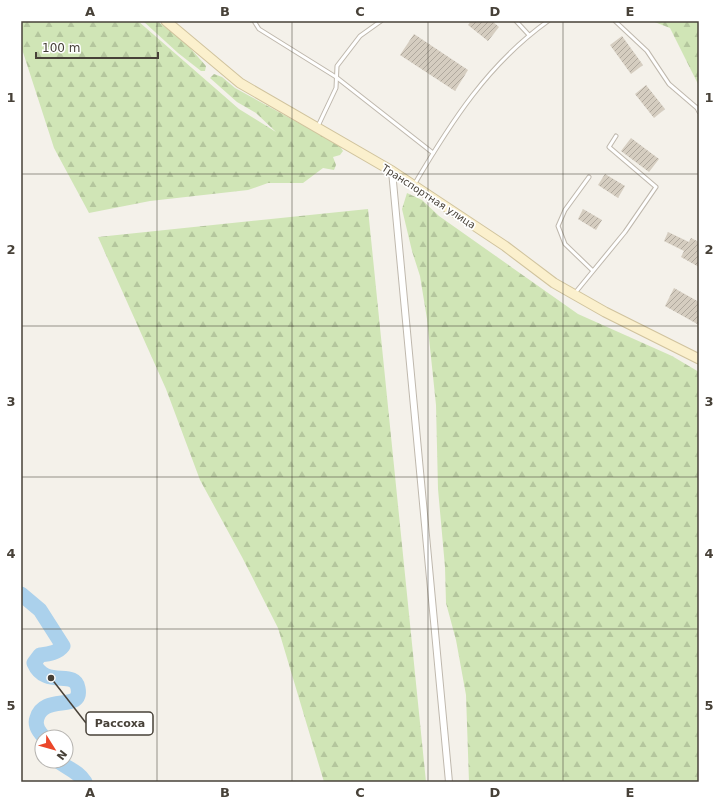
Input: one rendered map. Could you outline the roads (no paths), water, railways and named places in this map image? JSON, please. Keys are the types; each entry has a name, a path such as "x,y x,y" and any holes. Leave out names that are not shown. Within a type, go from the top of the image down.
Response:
{"main road":[{"name":"Транспортная улица","path":"166,21 240,82 414,185 505,246 554,283 699,359"}],"street":[{"path":"392,171 449,782"}],"lane":[{"path":"254,21 259,29 336,77 433,153"},
{"path":"318,127 336,88 337,66 360,36 381,21"},
{"path":"516,21 529,35"},
{"path":"414,185 445,132 484,80 529,35 548,21"},
{"path":"615,21 647,51 669,84 697,108 699,112"},
{"path":"573,294 625,232 656,187 609,147 616,136"},
{"path":"589,177 565,210 558,226 565,244 592,270"}],"waterway":[{"path":"21,594 40,610 63,646 56,652 40,655 34,663 39,671 45,675 71,680 76,683 78,688 78,695 75,700 47,706 41,711 36,721 38,729"},
{"path":"70,769 85,782"}],"place":[{"name":"Рассоха","path":"51,678"}]}
